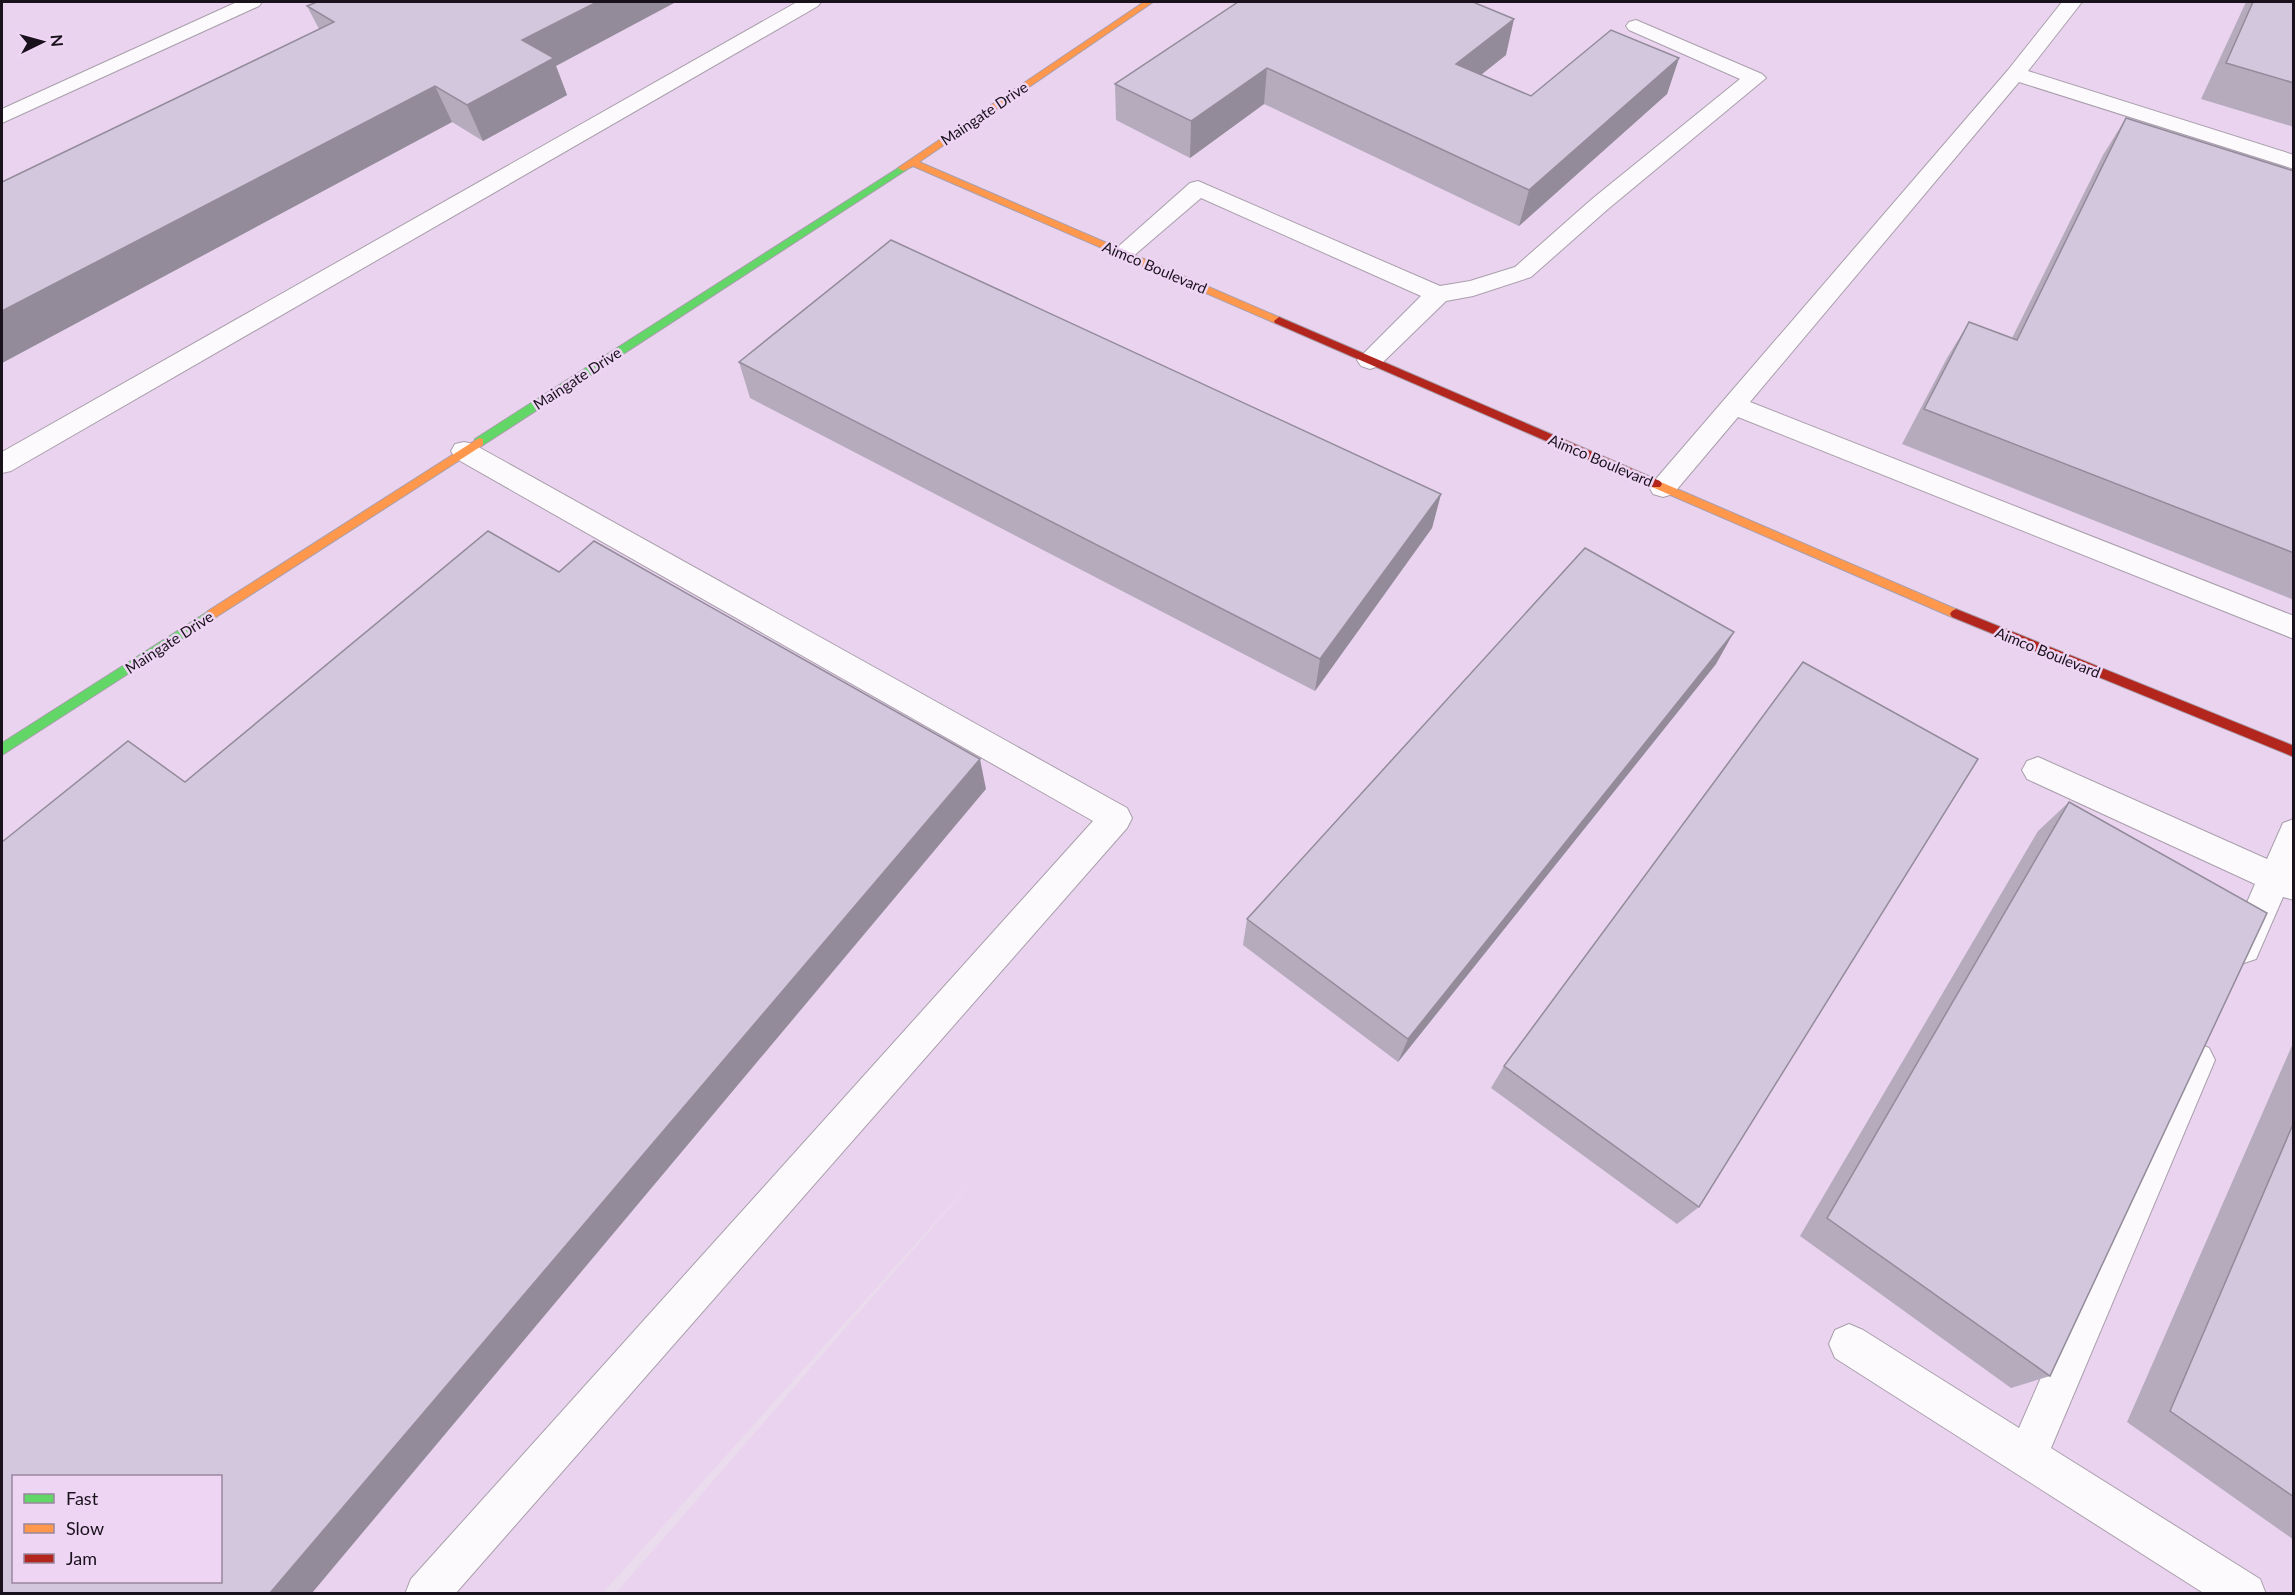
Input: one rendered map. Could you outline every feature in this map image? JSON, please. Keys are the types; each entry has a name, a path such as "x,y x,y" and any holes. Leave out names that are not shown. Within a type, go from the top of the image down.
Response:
{"street":[{"name":"Maingate Drive","path":"2,750 912,162 1149,2"},
{"name":"Aimco Boulevard","path":"912,162 1966,618 2294,752"}],"lane":[{"path":"2,117 252,2"},
{"path":"2,464 811,2"},
{"path":"1663,487 2015,74 2072,2"},
{"path":"1123,253 1198,188 1438,294 1473,288 1523,272 1600,204 1755,78 1636,26"},
{"path":"2015,74 2294,162"},
{"path":"1370,360 1438,294"},
{"path":"1733,405 2294,628"},
{"path":"426,1593 1116,818 464,451"},
{"path":"2038,770 2284,882"},
{"path":"2233,975 2284,882 2294,833"},
{"path":"2028,1455 2210,1030"},
{"path":"1849,1344 2245,1593"}],"shaded area":[{"path":"2,2 2293,2 2293,1593 616,1593 990,1161 603,1593 2,1594"}],"building":[{"path":"317,2 597,2 522,40 554,58 467,105 435,86 2,311 2,182 334,22 307,6"},
{"path":"1238,2 1473,2 1514,19 1456,64 1531,96 1611,30 1679,58 1529,190 1267,68 1191,121 1115,84"},
{"path":"2253,2 2294,2 2294,83 2226,63"},
{"path":"2126,118 2294,171 2294,553 1924,409 1969,322 2017,340"},
{"path":"891,240 1441,494 1320,659 739,362"},
{"path":"488,531 559,572 594,541 980,759 270,1593 2,1593 2,842 128,741 185,782"},
{"path":"1585,548 1734,632 1408,1039 1247,919"},
{"path":"1803,662 1978,759 1699,1207 1504,1066"},
{"path":"2069,802 2267,913 2050,1376 1827,1218"},
{"path":"2294,1122 2294,1497 2170,1411"}],"traffic: fast":[{"path":"479,442 903,168"},
{"path":"2,750 212,614"}],"traffic: slow":[{"path":"903,168 1149,2"},
{"path":"912,162 1279,321"},
{"path":"212,614 479,442"},
{"path":"1656,484 1956,614"}],"traffic: jam":[{"path":"1279,321 1656,484"},
{"path":"1956,614 2294,752"}]}
